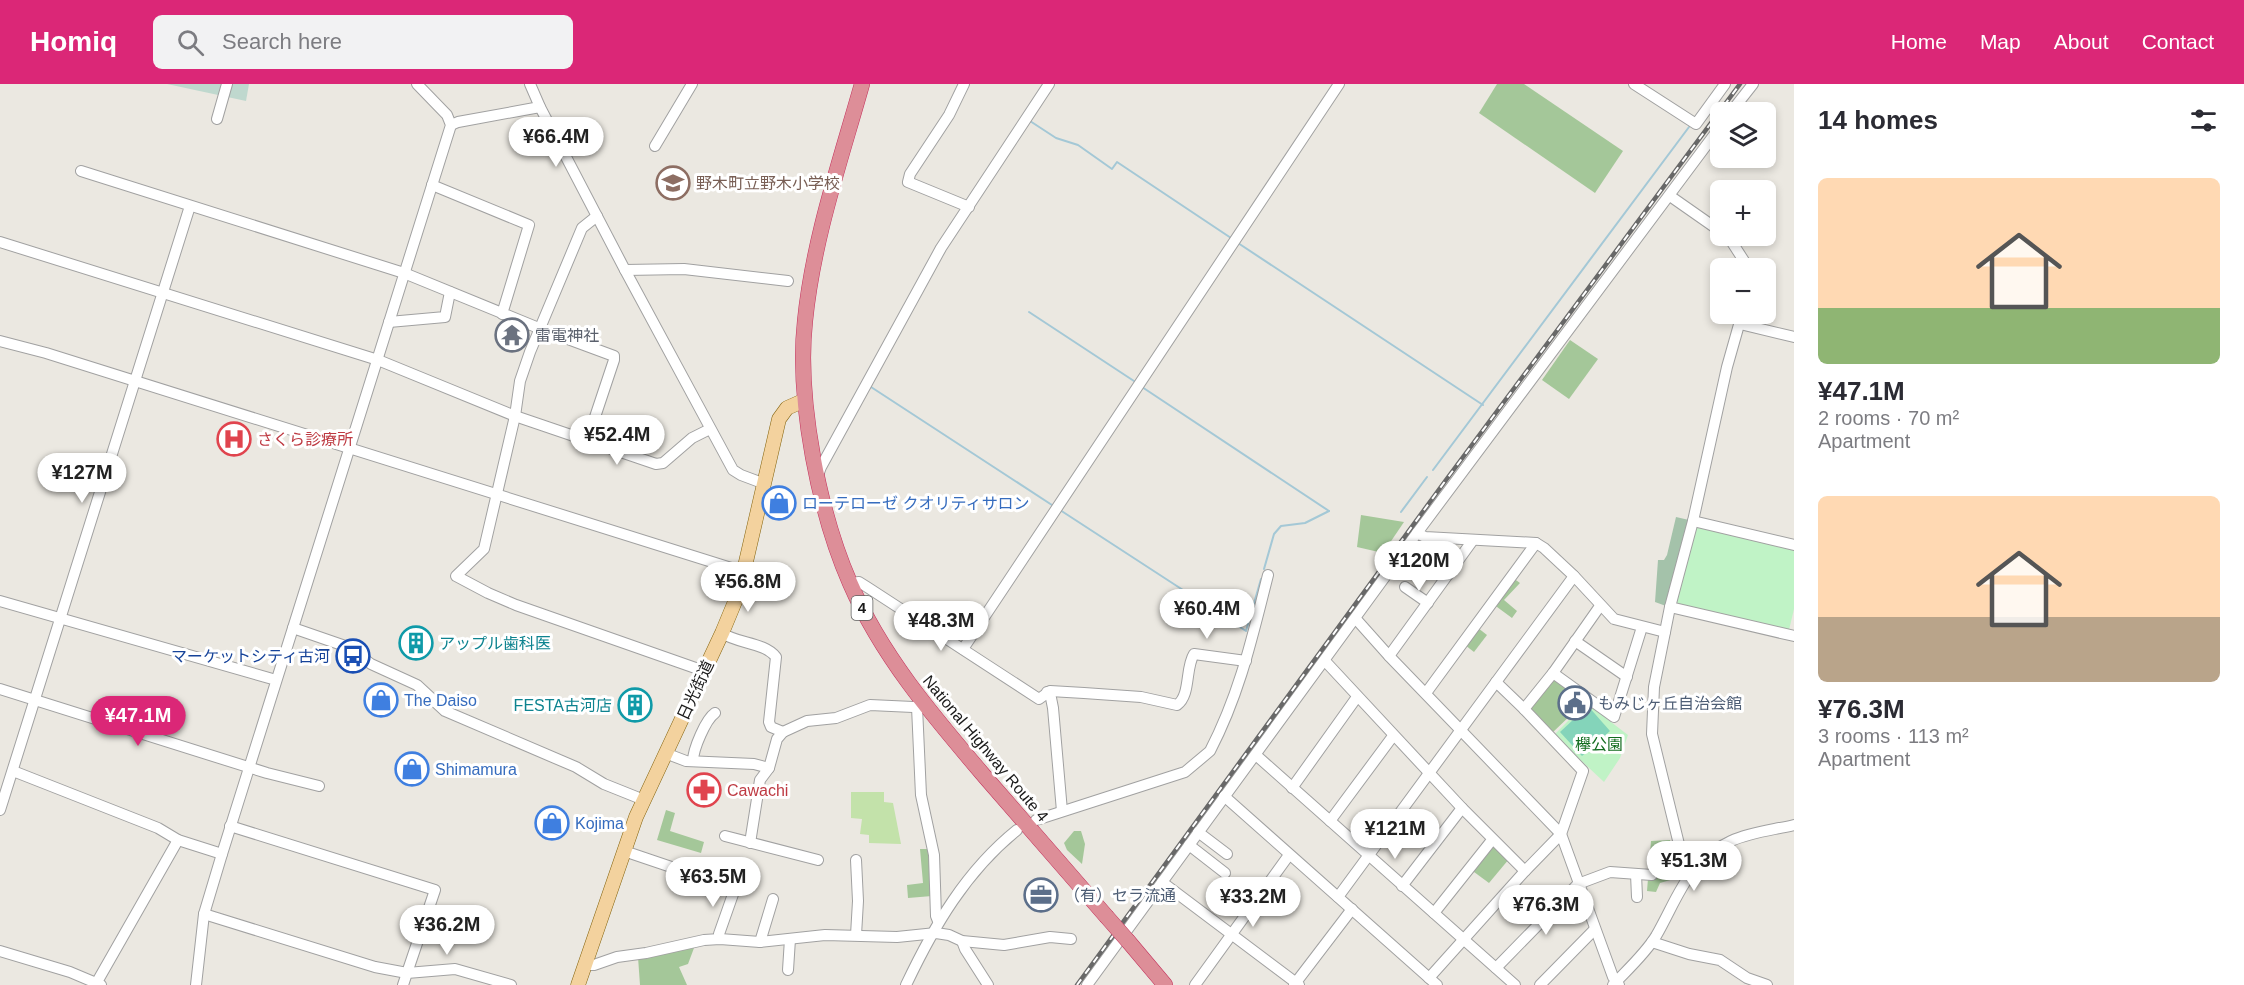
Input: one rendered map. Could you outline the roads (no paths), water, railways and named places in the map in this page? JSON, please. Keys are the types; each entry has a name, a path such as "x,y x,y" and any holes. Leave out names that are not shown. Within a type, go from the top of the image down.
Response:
{"highway":[{"name":"4","path":"805,400 804,342 810,282 821,229 862,84"},
{"name":"National Highway Route 4","path":"805,400 817,478 836,546 850,583 889,655 920,705 1165,985"}],"main road":[{"name":"日光街道","path":"578,985 644,800 734,605 744,572 779,419 787,408 805,400"}],"street":[{"path":"217,119 227,84"},
{"path":"530,84 625,270 733,470 765,484"},
{"path":"655,146 692,84"},
{"path":"964,84 949,115 910,174 908,182 969,207"},
{"path":"817,478 941,248 1049,84"},
{"path":"963,649 1339,84"},
{"path":"1634,84 1696,124 1725,84"},
{"path":"1739,102 1753,84"},
{"path":"196,985 204,914 230,826 451,125 447,115 421,85"},
{"path":"451,125 540,107"},
{"path":"1090,984 1224,796 1257,756 1417,533 1710,142"},
{"path":"81,171 404,273 501,314 614,356 587,441"},
{"path":"432,185 529,225 501,314"},
{"path":"1670,196 1710,224"},
{"path":"0,810 190,206"},
{"path":"597,216 582,228 520,381 515,417 484,549 456,576 516,605 704,671"},
{"path":"0,242 378,360 515,417 656,464 663,463 692,438 710,429"},
{"path":"625,270 684,269 788,281"},
{"path":"390,322 445,317 450,292"},
{"path":"1686,877 1652,734 1654,687 1670,607 1693,521 1727,367 1740,324"},
{"path":"1756,324 1794,337"},
{"path":"0,341 744,572"},
{"path":"811,443 827,443 837,438"},
{"path":"1693,521 1794,545"},
{"path":"1417,533 1425,537 1536,543 1574,576 1614,619 1665,632"},
{"path":"1389,656 1473,540"},
{"path":"1426,693 1536,543"},
{"path":"1036,820 1163,780 1185,772 1200,762 1210,751 1232,706 1268,575"},
{"path":"1338,897 1574,576"},
{"path":"850,583 859,582 1039,699 1047,692 1121,695 1177,705 1183,698 1189,665 1194,654 1246,661"},
{"path":"1406,587 1428,603"},
{"path":"0,601 276,680"},
{"path":"1524,708 1553,673 1600,606"},
{"path":"1670,607 1794,636"},
{"path":"1356,619 1561,834 1616,984 1652,942 1686,877 1701,861 1731,841 1794,825"},
{"path":"1553,673 1614,717 1642,627"},
{"path":"293,628 348,647 371,664 417,685 445,711 576,767 604,784 644,800"},
{"path":"722,633 730,638 768,649 776,657 770,722 771,727 783,732"},
{"path":"1575,641 1627,677"},
{"path":"1325,661 1393,736 1524,872"},
{"path":"1224,796 1433,981 1463,939 1561,834 1583,771 1524,708 1496,682"},
{"path":"0,690 249,767 319,786"},
{"path":"1047,692 1053,708 1062,811"},
{"path":"1292,788 1357,697"},
{"path":"750,843 760,780 769,768 777,739 783,732 807,721 836,718 870,705 920,705 921,795 934,855 938,921"},
{"path":"693,761 694,751 709,718 715,713"},
{"path":"1330,821 1393,736"},
{"path":"665,753 693,761 754,764 769,768"},
{"path":"1257,756 1515,985"},
{"path":"13,771 158,828 178,840 222,854"},
{"path":"1402,886 1462,808"},
{"path":"230,826 435,890 403,985"},
{"path":"906,985 938,921 987,856 1017,830"},
{"path":"1198,832 1227,854"},
{"path":"725,836 818,860"},
{"path":"0,951 97,984 178,840"},
{"path":"1434,913 1492,840"},
{"path":"1189,845 1225,873"},
{"path":"624,851 689,873"},
{"path":"1195,985 1289,855"},
{"path":"856,860 858,901 856,935"},
{"path":"1496,969 1578,884 1611,872 1652,875"},
{"path":"1636,874 1637,897"},
{"path":"720,939 719,934 738,879"},
{"path":"1162,882 1296,984 1352,909"},
{"path":"760,942 774,899"},
{"path":"204,914 375,967 407,973 455,969 511,985"},
{"path":"1540,985 1595,929"},
{"path":"585,965 594,966 617,957 720,939 760,942 825,935 897,937 941,934 962,941 1004,945 1050,937 1071,939"},
{"path":"788,970 790,939"},
{"path":"962,941 988,985"},
{"path":"1652,942 1689,954 1720,960 1747,978 1767,985"}],"waterway":[{"path":"1030,121 1056,138 1078,145 1112,169 1117,162 1231,238"},
{"path":"1433,470 1689,127"},
{"path":"1238,243 1483,405"},
{"path":"1029,312 1137,383"},
{"path":"871,387 1055,507"},
{"path":"1142,387 1329,511"},
{"path":"1401,512 1427,477"},
{"path":"1060,510 1246,631 1261,579"},
{"path":"1264,569 1274,534 1281,526 1305,523 1329,511"}],"railway":[{"path":"1077,985 1446,480 1740,84"}],"place":[{"name":"野木町立野木小学校","path":"673,183"},
{"name":"雷電神社","path":"512,335"},
{"name":"さくら診療所","path":"234,439"},
{"name":"ローテローゼ クオリティサロン","path":"779,503"},
{"name":"アップル歯科医","path":"416,643"},
{"name":"マーケットシティ古河","path":"353,656"},
{"name":"The Daiso","path":"381,700"},
{"name":"もみじヶ丘自治会館","path":"1575,703"},
{"name":"FESTA古河店","path":"635,705"},
{"name":"Shimamura","path":"412,769"},
{"name":"Cawachi","path":"704,790"},
{"name":"Kojima","path":"552,823"},
{"name":"（有）セラ流通","path":"1041,895"}],"park label":[{"name":"欅公園","path":"1599,744"}]}
